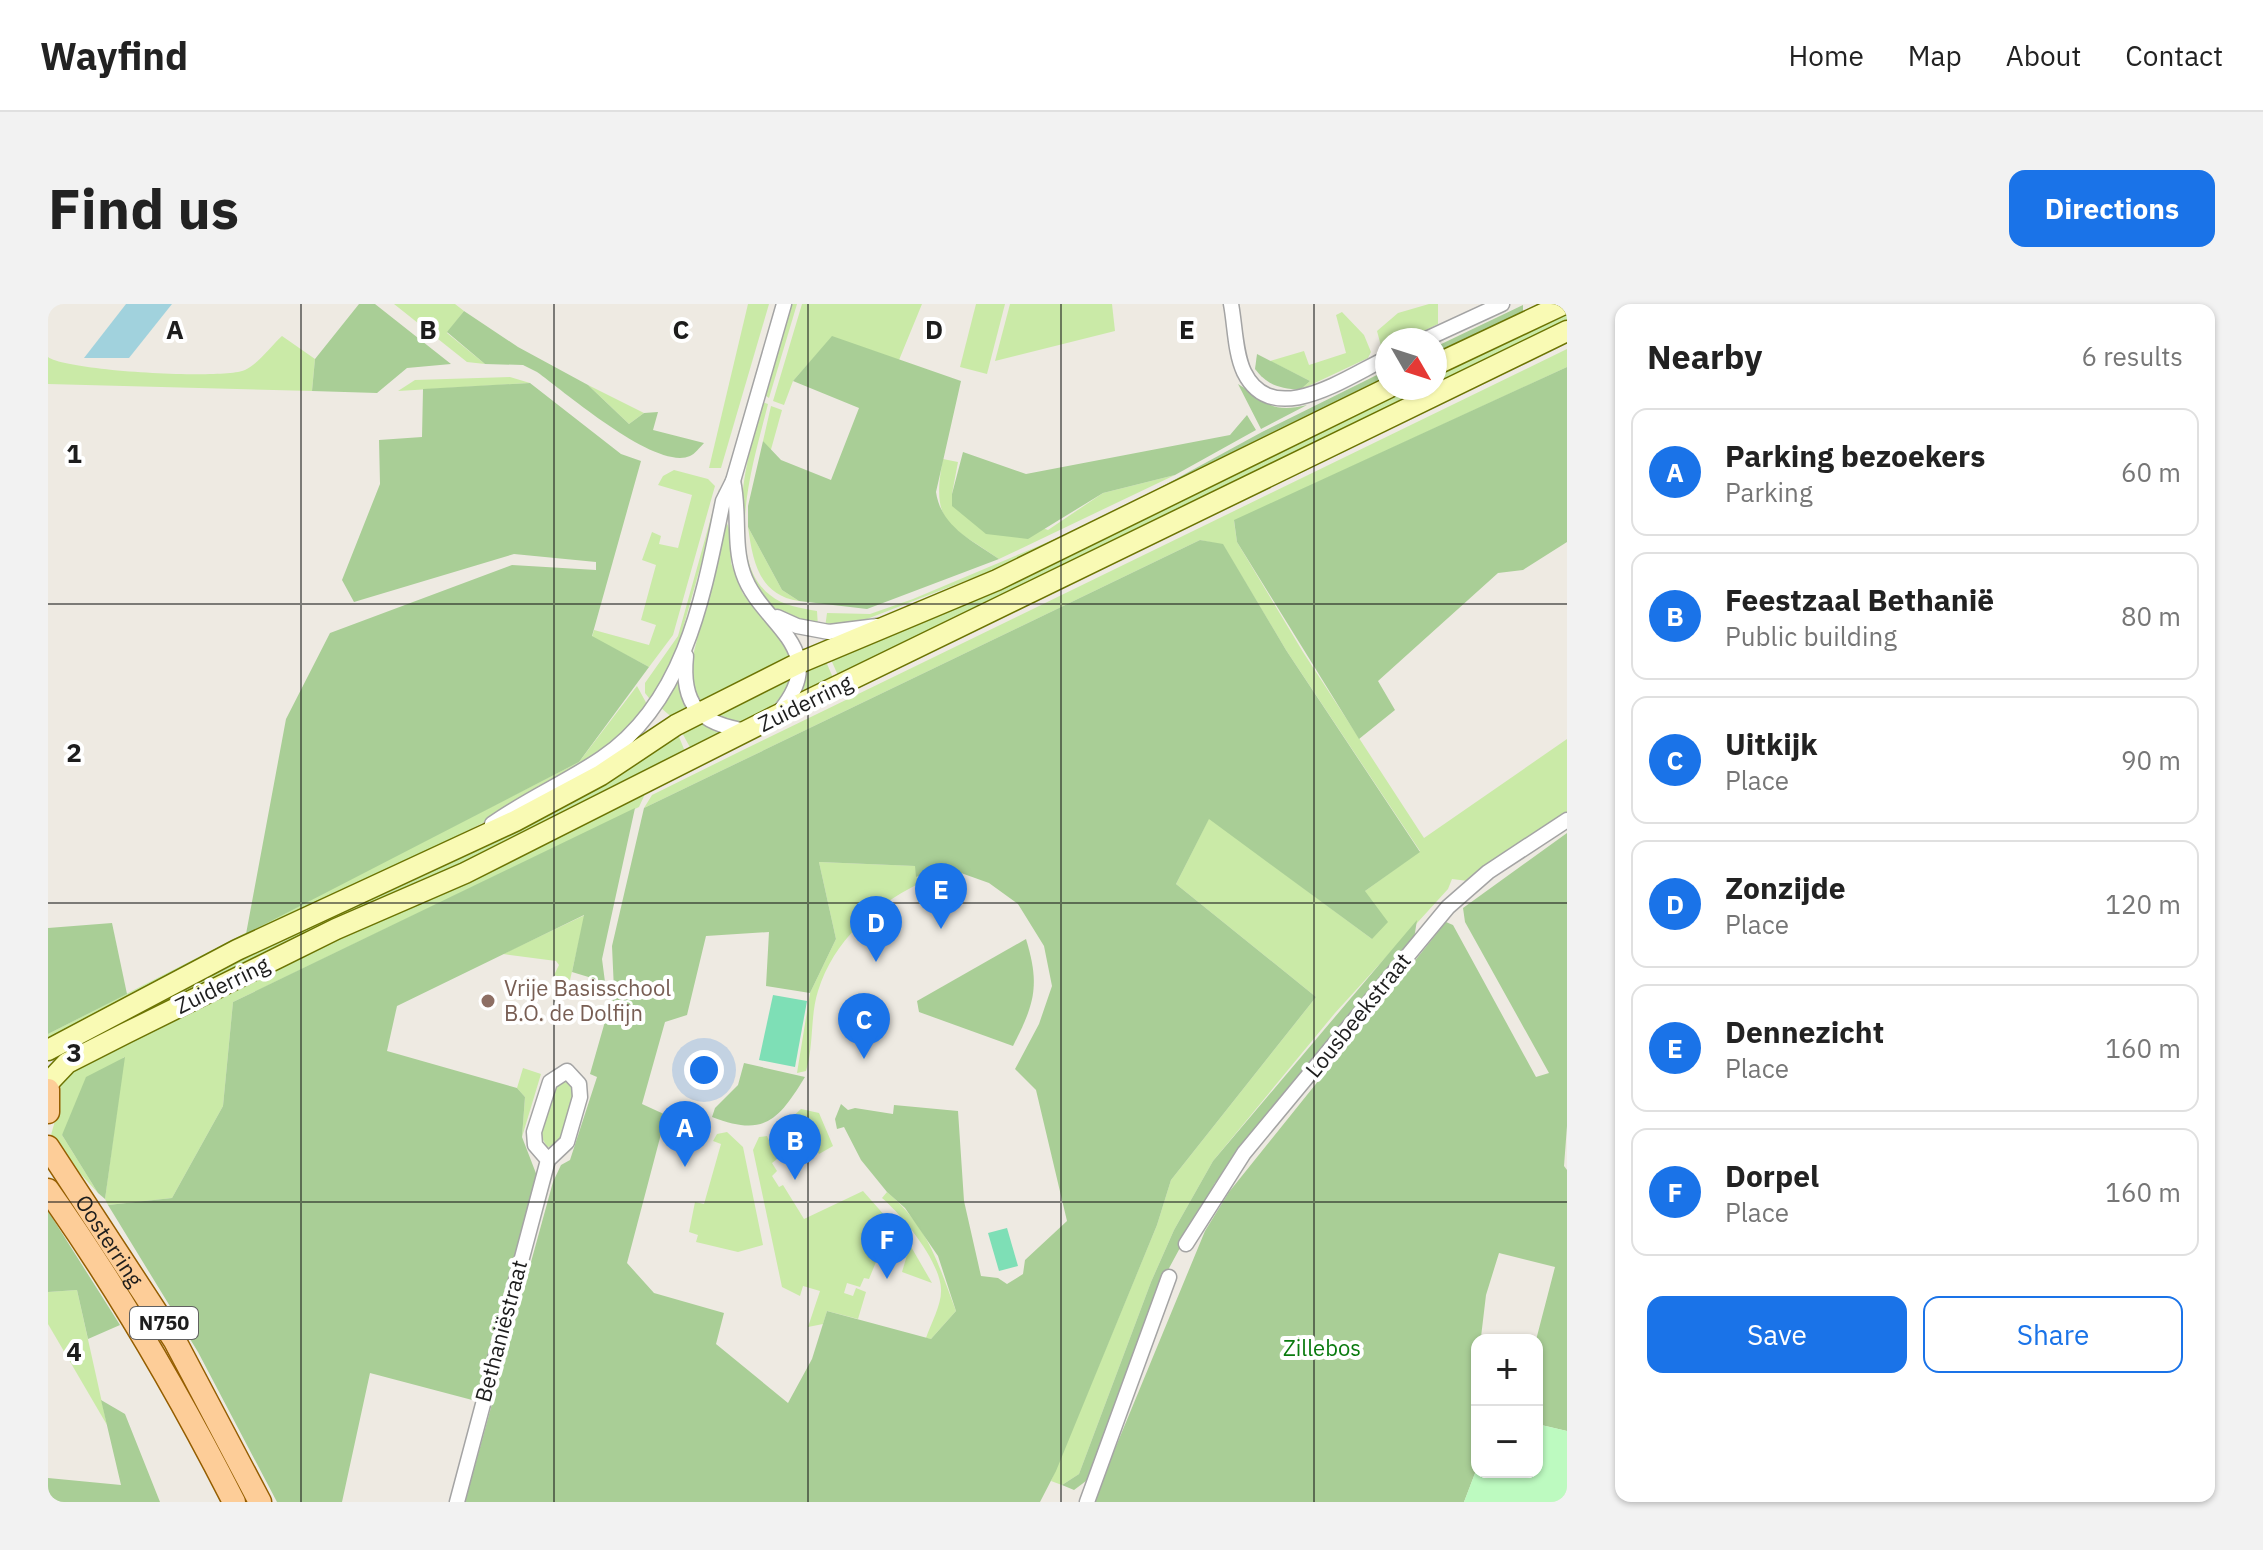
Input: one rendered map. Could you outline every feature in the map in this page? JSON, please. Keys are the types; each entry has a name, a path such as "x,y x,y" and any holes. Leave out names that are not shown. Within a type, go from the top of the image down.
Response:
{"main road":[{"path":"1447,359 1564,304"},
{"name":"Zuiderring","path":"48,1083 67,1063 336,929 465,873 774,717 1567,331"},
{"name":"Zuiderring","path":"48,1050 172,982 297,925 472,838 515,821 601,775 700,713 799,663 997,580 1375,394"},
{"path":"48,1090 48,1112"},
{"name":"Oosterring","path":"48,1147 175,1341 260,1502"},
{"name":"Oosterring","path":"48,1190 88,1246 153,1352 234,1502"}],"street":[{"path":"472,838 602,758 626,739 668,687 687,643 723,501 733,481 784,304"},
{"path":"1231,304 1244,371 1254,385 1269,396 1302,399 1375,364"},
{"path":"1447,329 1502,304"},
{"path":"733,481 738,556 744,576 759,602 774,616 791,640 799,663 792,697 774,717"},
{"path":"774,616 797,626 829,632 867,625 882,626"},
{"path":"687,643 684,679 700,713 720,726 748,731"},
{"name":"Lousbeekstraat","path":"1186,1244 1244,1153 1448,907 1488,872 1567,820"},
{"name":"Bethaniëstraat","path":"457,1502 548,1160 567,1142 580,1097 579,1084 568,1065 550,1082 534,1132 535,1145 548,1160"},
{"path":"1087,1502 1169,1277"}],"green space":[{"path":"359,304 375,304 451,364 407,368 377,393 312,391 315,359"},
{"path":"394,304 455,304 464,311 447,333 485,364 467,362"},
{"path":"748,304 769,304 721,468 709,468"},
{"path":"791,304 797,304 769,398 763,394"},
{"path":"802,304 922,304 899,360 832,337 793,381 784,405 773,401"},
{"path":"976,304 1005,304 987,374 960,367"},
{"path":"1010,304 1112,304 1115,331 995,361"},
{"path":"1438,304 1438,324 1430,328 1380,328 1398,313"},
{"path":"1523,305 1523,315 1447,352 1447,341"},
{"path":"1567,310 1567,322 1447,379 1447,368"},
{"path":"464,311 518,347 588,385 629,424 644,413 658,412 653,430 704,443 690,456 675,458 656,452 611,427 537,372 523,365 485,364 447,332"},
{"path":"1342,312 1364,335 1371,352 1368,358 1300,390 1310,381 1270,361 1304,351 1309,365 1346,353 1336,315"},
{"path":"282,336 315,359 312,391 48,384 48,357 112,370 231,373 250,367"},
{"path":"832,336 961,381 936,492 944,515 951,524 999,559 867,609 799,601 782,590 748,527 748,506 763,441 781,460 831,480 859,408 793,381"},
{"path":"1567,349 1567,367 1234,521 1237,542 1303,652 1424,838 1567,739 1567,814 1468,881 1452,879 1448,889 1335,1013 1213,1161 1174,1230 1151,1282 1079,1474 1062,1485 1051,1481 1157,1225 1171,1180 1316,997 1176,884 1209,818 1372,939 1365,891 1420,851 1286,650 1223,545 1200,540 644,808 652,795"},
{"path":"1257,354 1310,381 1300,390 1270,383 1255,369"},
{"path":"1567,367 1567,542 1523,570 1498,573 1378,681 1395,710 1359,739 1237,542 1234,520"},
{"path":"1375,376 1375,387 1130,504 1262,432"},
{"path":"510,377 530,383 398,391 415,380"},
{"path":"530,383 621,454 641,461 592,636 649,667 579,762 246,934 286,719 330,633 512,565 596,570 596,562 514,554 354,602 342,580 380,484 379,440 422,437 423,389"},
{"path":"1238,384 1276,407 1307,405 1261,429"},
{"path":"588,385 644,413 629,424"},
{"path":"1382,400 1405,400 840,680 829,655 884,639 1013,581"},
{"path":"762,402 768,404 746,504 747,556 755,578 770,595 786,604 817,611 818,627 768,603 753,584 745,561 741,506"},
{"path":"771,406 782,410 770,453 763,441"},
{"path":"1247,415 1256,430 1175,475 1103,493 1028,539 986,534 952,506 963,452 1026,474 1230,435"},
{"path":"943,459 958,462 952,494 1048,530 1103,493 1175,475 999,559 956,530 942,511 939,498"},
{"path":"674,470 708,479 715,486 673,635 649,667 592,637 594,630 649,645 656,625 641,620 656,565 642,560 652,532 661,536 659,544 678,548 692,495 658,485 663,476"},
{"path":"719,489 721,494 676,653 653,703 645,693 645,683 678,636"},
{"path":"1131,507 1032,555 854,624 825,628 827,613 870,614 913,599"},
{"path":"727,523 732,537 731,563 743,594 774,627 793,662 702,708 693,695 690,667"},
{"path":"748,527 782,590 799,601 775,592 760,575"},
{"path":"1200,540 1223,544 1286,650 1420,852 1365,891 1388,922 1372,939 1209,819 1176,884 1316,997 1171,1180 1157,1225 1056,1471 1040,1502 465,1502 553,1182 561,1165 570,1160 597,1077 590,1074 614,990 612,946 644,808","holes":["819,862 915,866 916,877 947,868 989,883 1018,904 1044,946 1052,986 1039,1024 1015,1069 1036,1090 1067,1221 1025,1260 1023,1274 1007,1284 998,1278 981,1276 964,1201 958,1111 894,1105 893,1114 855,1108 848,1110 841,1104 835,1119 837,1129 844,1127 861,1160 887,1192 905,1208 938,1256 956,1311 931,1339 827,1311 812,1359 788,1403 716,1344 724,1313 654,1293 627,1263 666,1115 642,1104 665,1022 687,1015 706,936 769,932 766,986 810,993 836,939"]},
{"path":"824,657 834,680 796,700 802,667"},
{"path":"793,671 779,700 735,726 706,714"},
{"path":"678,680 692,713 676,721 660,707"},
{"path":"637,686 649,708 625,736 502,813 48,1046 48,1034 579,762"},
{"path":"700,717 728,734 692,751 680,729"},
{"path":"677,732 686,754 80,1050 76,1041 390,886"},
{"path":"692,765 693,769 645,794 639,807 233,1002 223,1106 172,1198 108,1205 105,1199 124,1057 62,1135 98,1193 56,1147 51,1135 58,1110 58,1085 65,1072 118,1043 159,1028"},
{"path":"635,808 602,959 605,982 572,972 584,915 397,1006 387,1051 517,1088 525,1097 522,1137 537,1176 476,1401 370,1373 342,1502 277,1502 198,1352 108,1205 172,1198 223,1106 233,1002"},
{"name":"Zillebos","path":"1567,833 1567,1126 1564,1166 1567,1170 1567,1431 1543,1425 1543,1334 1538,1334 1555,1267 1499,1253 1486,1295 1481,1334 1471,1334 1473,1478 1464,1502 1093,1502 1205,1231 1229,1192 1446,922 1453,925 1536,1077 1549,1073 1465,922 1463,908"},
{"path":"819,862 916,866 918,884 886,903 857,927 834,956 818,991 806,1071 797,1073 810,993 836,939"},
{"path":"585,915 570,980 554,975 559,965 556,961 503,954"},
{"path":"1417,920 1414,939 1215,1183 1154,1296 1090,1478 1074,1490 1062,1485 1079,1474 1151,1282 1174,1230 1213,1161"},
{"path":"112,923 127,994 48,1034 48,928"},
{"path":"1026,939 1033,969 1033,994 1013,1046 919,1012 917,1001"},
{"path":"773,995 807,1001 795,1067 759,1060"},
{"path":"125,1057 105,1199 98,1193 62,1135 86,1077"},
{"path":"744,1063 805,1077 777,1114 757,1125 730,1123 712,1117 715,1108 738,1085"},
{"path":"523,1068 541,1074 522,1137 525,1097 517,1088"},
{"path":"562,1080 572,1086 571,1108 555,1146 547,1147 539,1132 552,1088"},
{"path":"801,1109 819,1113 833,1146 819,1154 811,1142 788,1154 776,1132"},
{"path":"727,1132 743,1147 763,1245 738,1252 696,1242 698,1235 689,1232 695,1202 704,1204 721,1144 713,1141 717,1134"},
{"path":"767,1136 777,1159 772,1163 777,1171 772,1176 779,1187 783,1185 804,1219 863,1191 908,1242 906,1249 885,1240 869,1279 864,1278 860,1287 847,1283 844,1293 853,1296 856,1288 866,1292 858,1319 827,1311 823,1324 808,1327 820,1291 803,1286 800,1296 782,1287 753,1150 759,1137"},
{"path":"887,1192 922,1232 956,1311 931,1339 926,1338 940,1301 939,1278 919,1239 882,1198"},
{"path":"48,1211 120,1325 88,1339 77,1290 48,1292"},
{"path":"1007,1228 1018,1266 999,1271 988,1233"},
{"path":"910,1245 932,1283 902,1272"},
{"path":"77,1290 107,1425 48,1324 48,1292"},
{"path":"101,1400 125,1414 160,1502 48,1502 48,1478 121,1485"},
{"path":"1543,1425 1567,1431 1567,1502 1464,1502 1473,1478 1543,1478"}],"water":[{"path":"126,304 172,304 129,358 84,358"}],"place":[{"name":"Dennezicht","path":"941,929"},
{"name":"Zonzijde","path":"876,962"},
{"name":"Vrije Basisschool B.O. de Dolfijn","path":"488,1001"},
{"name":"Uitkijk","path":"864,1059"},
{"name":"Parking bezoekers","path":"685,1167"},
{"name":"Feestzaal Bethanië","path":"795,1180"},
{"name":"Dorpel","path":"887,1279"}]}
